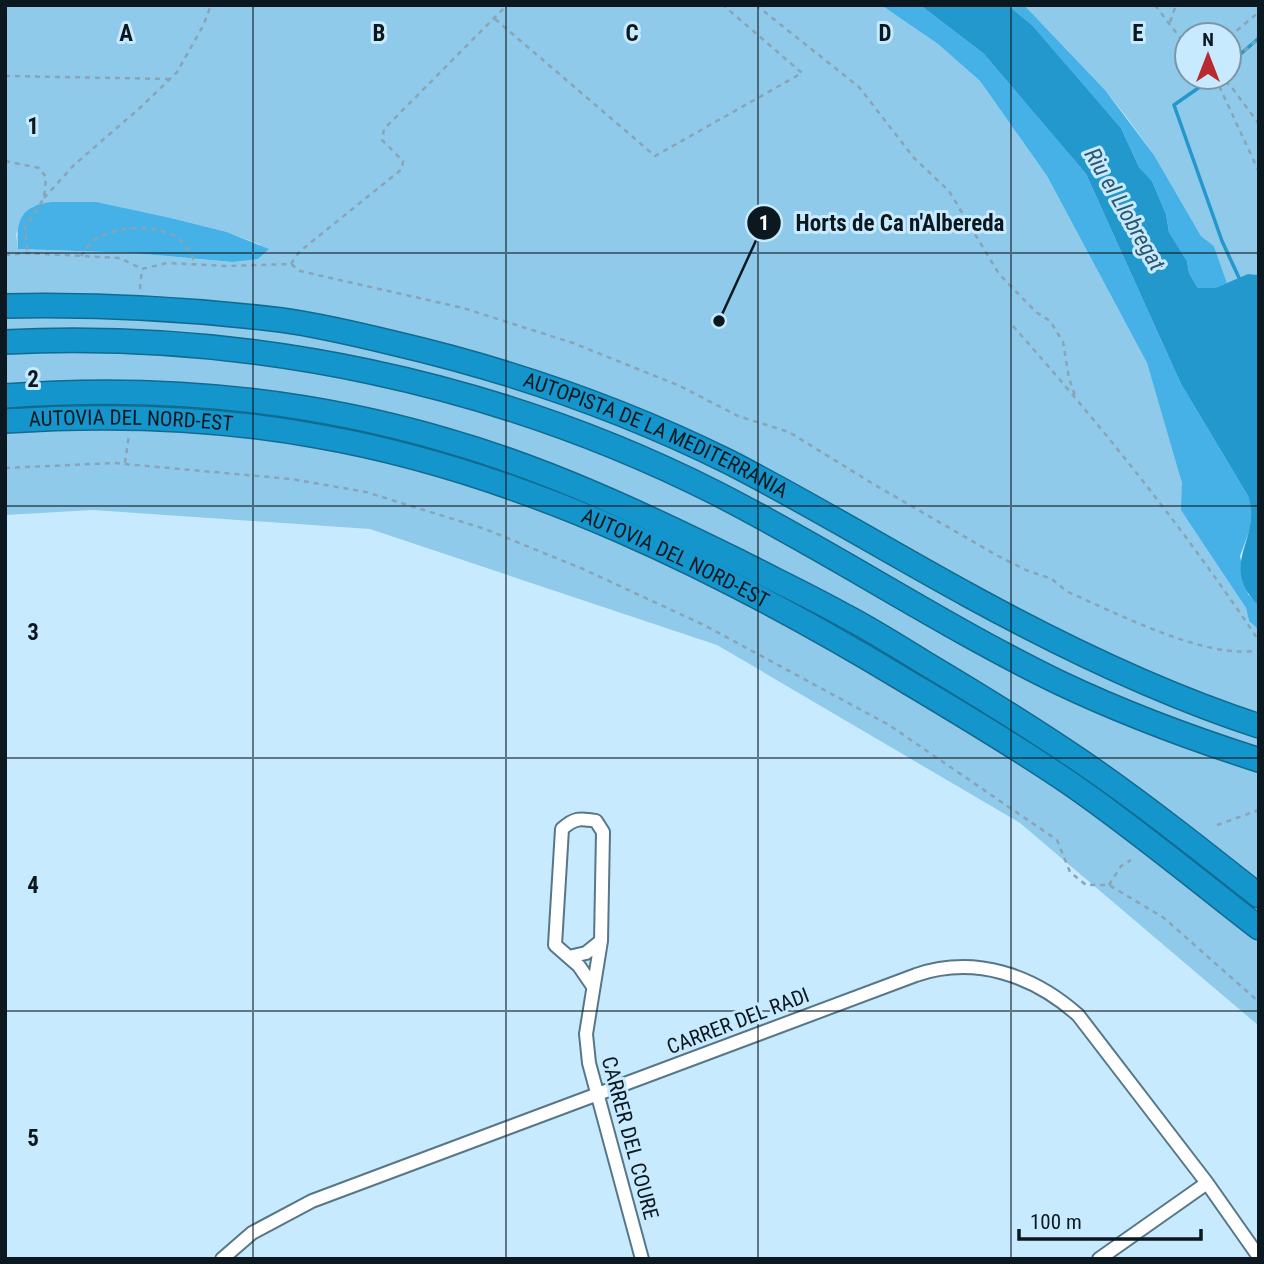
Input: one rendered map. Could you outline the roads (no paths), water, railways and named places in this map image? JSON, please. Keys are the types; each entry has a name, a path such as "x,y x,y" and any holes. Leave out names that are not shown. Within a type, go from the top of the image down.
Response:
{"highway":[{"name":"AUTOPISTA DE LA MEDITERRÀNIA","path":"5,306 67,305 179,310 284,320 440,354 538,383 646,424 729,462 968,595 1075,651 1184,699 1259,726"},
{"name":"AUTOPISTA DE LA MEDITERRÀNIA","path":"5,342 112,340 218,347 366,371 518,412 625,452 713,492 1059,682 1200,741 1258,760"},
{"name":"AUTOVIA DEL NORD-EST","path":"5,396 93,391 144,392 206,395 293,406 446,440 563,481 686,535 848,617 1003,710 1084,763 1259,896"},
{"name":"AUTOVIA DEL NORD-EST","path":"5,421 98,416 164,418 260,426 320,436 445,467 516,490 603,524 678,558 832,636 985,728 1121,820 1259,929"}],"street":[{"name":"CARRER DEL COURE","path":"592,985 579,965 555,945 562,829 570,821 580,818 596,821 603,832 600,941 586,1034 589,1063 642,1259"},
{"path":"569,957 586,953 600,941"},
{"name":"CARRER DEL RADI","path":"222,1259 253,1233 312,1201 925,972 944,969 986,969 1025,979 1059,998 1078,1015 1207,1182 1259,1257"},
{"path":"1099,1259 1207,1182"}],"water":[{"name":"Riu el Llobregat","path":"920,5 1008,5 1033,26 1121,128 1139,167 1152,181 1166,214 1169,232 1187,261 1189,273 1198,288 1215,288 1248,274 1259,275 1259,606 1247,591 1241,577 1243,551 1250,525 1248,496 1181,384 1086,174 984,54"}],"waterway":[{"path":"1243,52 1259,38"},
{"path":"1194,91 1174,105 1222,241 1240,280"}],"place":[{"name":"Horts de Ca n'Albereda","path":"719,321"}]}
